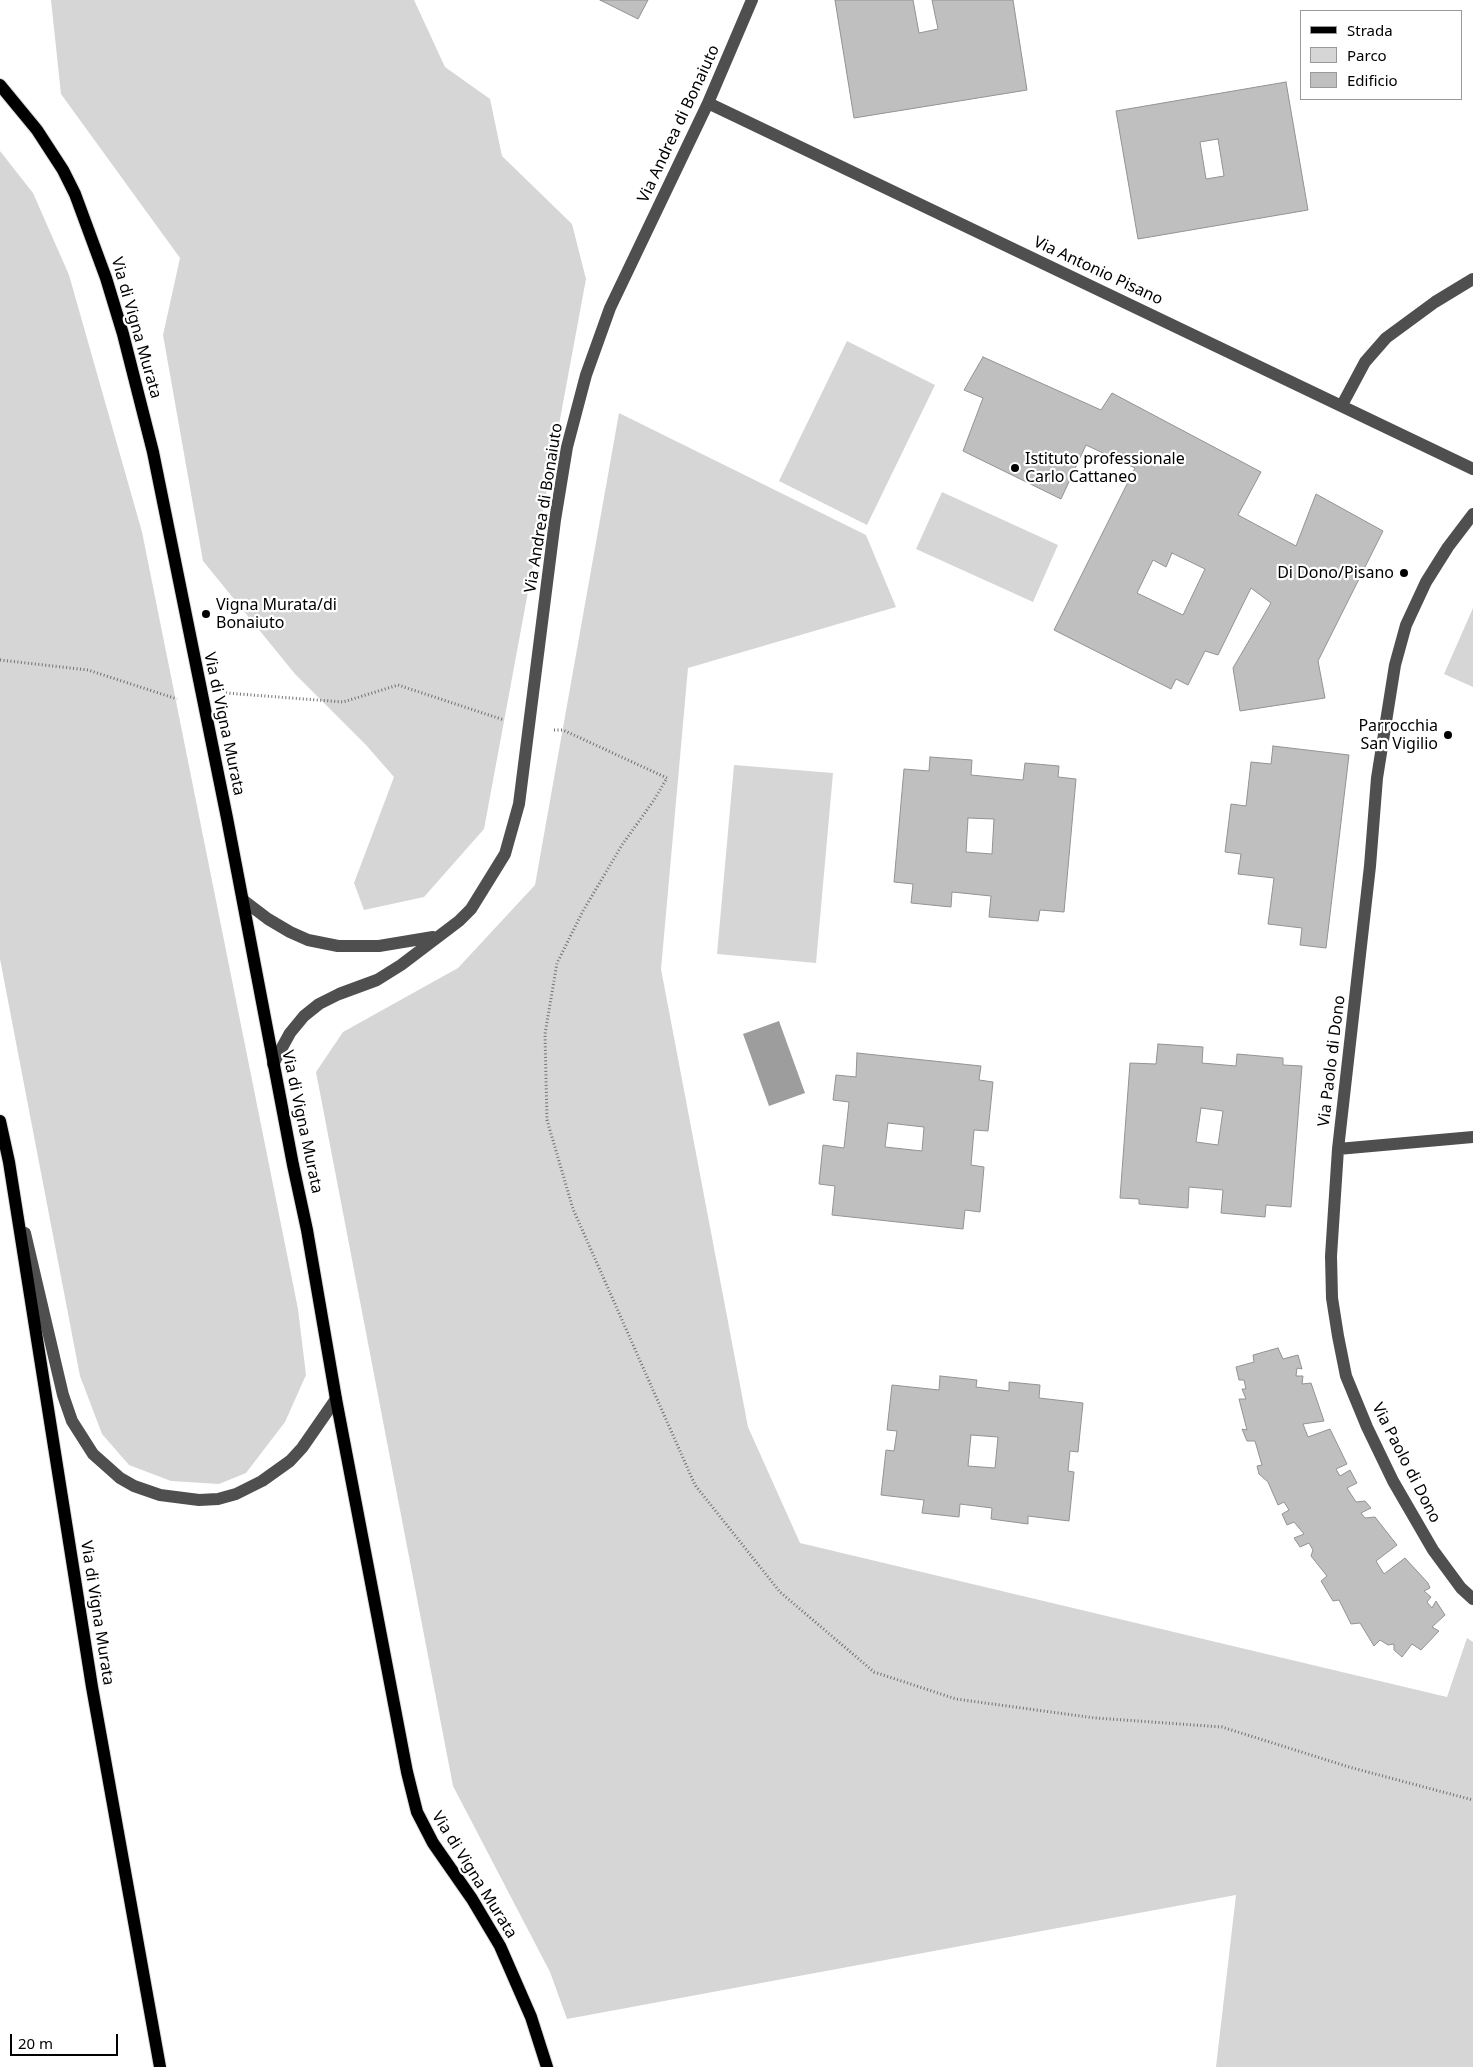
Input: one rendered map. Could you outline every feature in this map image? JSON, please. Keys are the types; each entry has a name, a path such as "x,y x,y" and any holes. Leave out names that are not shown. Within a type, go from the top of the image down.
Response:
{"main road":[{"name":"Via di Vigna Murata","path":"0,85 37,130 63,170 97,249 123,334 153,452 243,900 273,1064 308,1230 336,1399 407,1772 417,1812 433,1843 472,1899 500,1946 531,2017 547,2067"},
{"name":"Via di Vigna Murata","path":"0,1121 9,1162 92,1687 160,2067"}],"street":[{"name":"Via Andrea di Bonaiuto","path":"273,1064 290,1033 304,1016 319,1004 339,994 377,980 401,965 435,937 454,925 471,909 505,854 519,804 555,520 567,447 586,375 610,308 708,103 752,0"},
{"name":"Via Antonio Pisano","path":"708,103 1473,469"},
{"path":"1342,405 1365,362 1386,338 1435,302 1473,279"},
{"name":"Via Paolo di Dono","path":"1473,514 1448,546 1426,582 1406,625 1395,665 1377,778 1369,875 1338,1149 1331,1256 1332,1298 1346,1376 1367,1427 1393,1480 1433,1550 1461,1588 1473,1599"},
{"name":"Via Andrea di Bonaiuto","path":"243,900 268,919 290,932 308,940 338,946 379,946 435,937"},
{"path":"1338,1149 1473,1137"},
{"name":"Via di Vigna Murata","path":"9,1162 63,1395 72,1421 93,1454 120,1478 147,1492 174,1498 207,1500 236,1494 262,1481 290,1461 302,1448 336,1399"}],"path":[{"path":"0,660 88,670 182,700"},
{"path":"224,693 343,702 398,685 528,728 563,730 667,778 622,845 588,902 556,963 545,1034 547,1120 572,1209 695,1486 780,1592 874,1672 956,1699 1095,1718 1222,1727 1349,1767 1473,1800"}],"green space":[{"path":"51,0 414,0 445,67 490,99 502,156 572,224 586,279 484,829 424,897 364,910 354,883 394,777 366,745 295,674 203,561 163,335 180,258 61,94"},
{"path":"0,151 33,193 69,275 142,532 298,1309 306,1375 285,1422 246,1473 219,1484 171,1481 129,1465 102,1434 80,1376 0,959"},
{"path":"847,341 935,385 867,525 779,481"},
{"path":"619,413 866,535 896,607 688,668 661,969 748,1427 800,1543 1447,1697 1467,1638 1473,1642 1473,2067 1216,2067 1236,1895 567,2019 550,1972 453,1786 316,1072 343,1032 458,968 535,885"},
{"path":"942,492 1058,545 1033,602 916,549"},
{"path":"1473,608 1473,687 1444,674"},
{"path":"734,765 833,773 816,963 717,954"}],"shaded area":[{"path":"779,1021 805,1093 769,1106 743,1034"}],"building":[{"path":"600,0 648,0 638,19"},
{"path":"835,0 913,0 919,33 938,29 932,0 1013,0 1027,90 854,118"},
{"path":"1286,82 1308,210 1138,239 1116,111","holes":["1218,139 1224,176 1206,179 1200,142"]},
{"path":"983,357 1101,410 1112,393 1261,472 1238,515 1296,546 1316,494 1383,531 1318,661 1325,698 1240,711 1233,668 1271,603 1251,588 1218,655 1205,651 1188,685 1176,679 1171,689 1054,630 1135,468 1086,445 1061,499 963,451 983,398 964,390","holes":["1172,553 1205,569 1183,615 1137,593 1153,560 1166,567"]},
{"path":"1273,746 1349,755 1326,948 1300,945 1302,928 1268,924 1274,878 1238,874 1241,854 1225,852 1231,804 1246,806 1251,762 1271,764"},
{"path":"930,757 972,760 971,775 1023,780 1025,763 1059,766 1058,777 1076,779 1064,912 1040,910 1038,921 989,917 991,896 952,892 951,907 911,903 913,884 894,882 904,769 929,771","holes":["968,818 994,819 992,854 966,852"]},
{"path":"1158,1044 1203,1047 1202,1063 1236,1066 1237,1054 1283,1058 1283,1065 1302,1066 1291,1207 1266,1205 1265,1217 1221,1213 1223,1190 1189,1187 1188,1208 1139,1204 1139,1199 1120,1198 1130,1063 1156,1064","holes":["1201,1108 1223,1111 1218,1145 1196,1142"]},
{"path":"857,1053 981,1066 979,1080 993,1082 988,1131 974,1130 971,1165 984,1167 980,1212 965,1210 963,1229 832,1215 835,1186 819,1184 823,1145 844,1148 849,1102 833,1100 836,1075 856,1077","holes":["888,1123 924,1127 922,1151 885,1147"]},
{"path":"1278,1348 1283,1359 1298,1355 1302,1369 1297,1368 1296,1376 1303,1376 1302,1384 1311,1383 1324,1421 1303,1424 1308,1437 1330,1429 1347,1464 1336,1469 1340,1476 1350,1470 1357,1483 1347,1488 1356,1502 1365,1501 1371,1508 1361,1513 1365,1518 1375,1517 1397,1545 1376,1561 1384,1574 1405,1558 1428,1583 1430,1588 1424,1591 1431,1597 1427,1602 1432,1608 1436,1601 1445,1615 1432,1627 1439,1631 1421,1650 1412,1644 1402,1657 1394,1650 1394,1644 1388,1645 1380,1640 1374,1646 1360,1623 1351,1624 1339,1600 1333,1601 1321,1581 1327,1576 1311,1556 1313,1550 1309,1543 1300,1547 1294,1538 1304,1534 1294,1522 1287,1525 1282,1514 1289,1510 1284,1502 1278,1505 1268,1482 1259,1474 1257,1466 1262,1465 1255,1441 1247,1441 1242,1429 1247,1430 1239,1399 1246,1399 1242,1389 1246,1389 1244,1380 1239,1380 1236,1367 1254,1362 1253,1355"},
{"path":"940,1376 977,1380 976,1387 1009,1391 1009,1382 1040,1385 1039,1398 1083,1403 1078,1452 1070,1451 1068,1471 1074,1472 1069,1521 1028,1516 1028,1524 991,1519 992,1508 960,1504 959,1517 922,1513 924,1500 881,1495 886,1450 894,1451 897,1431 887,1430 892,1385 939,1390","holes":["971,1435 998,1437 995,1468 968,1466"]}],"place":[{"name":"Istituto professionale Carlo Cattaneo","path":"1015,468"},
{"name":"Di Dono/Pisano","path":"1404,573"},
{"name":"Vigna Murata/di Bonaiuto","path":"206,614"},
{"name":"Parrocchia San Vigilio","path":"1448,735"}]}
